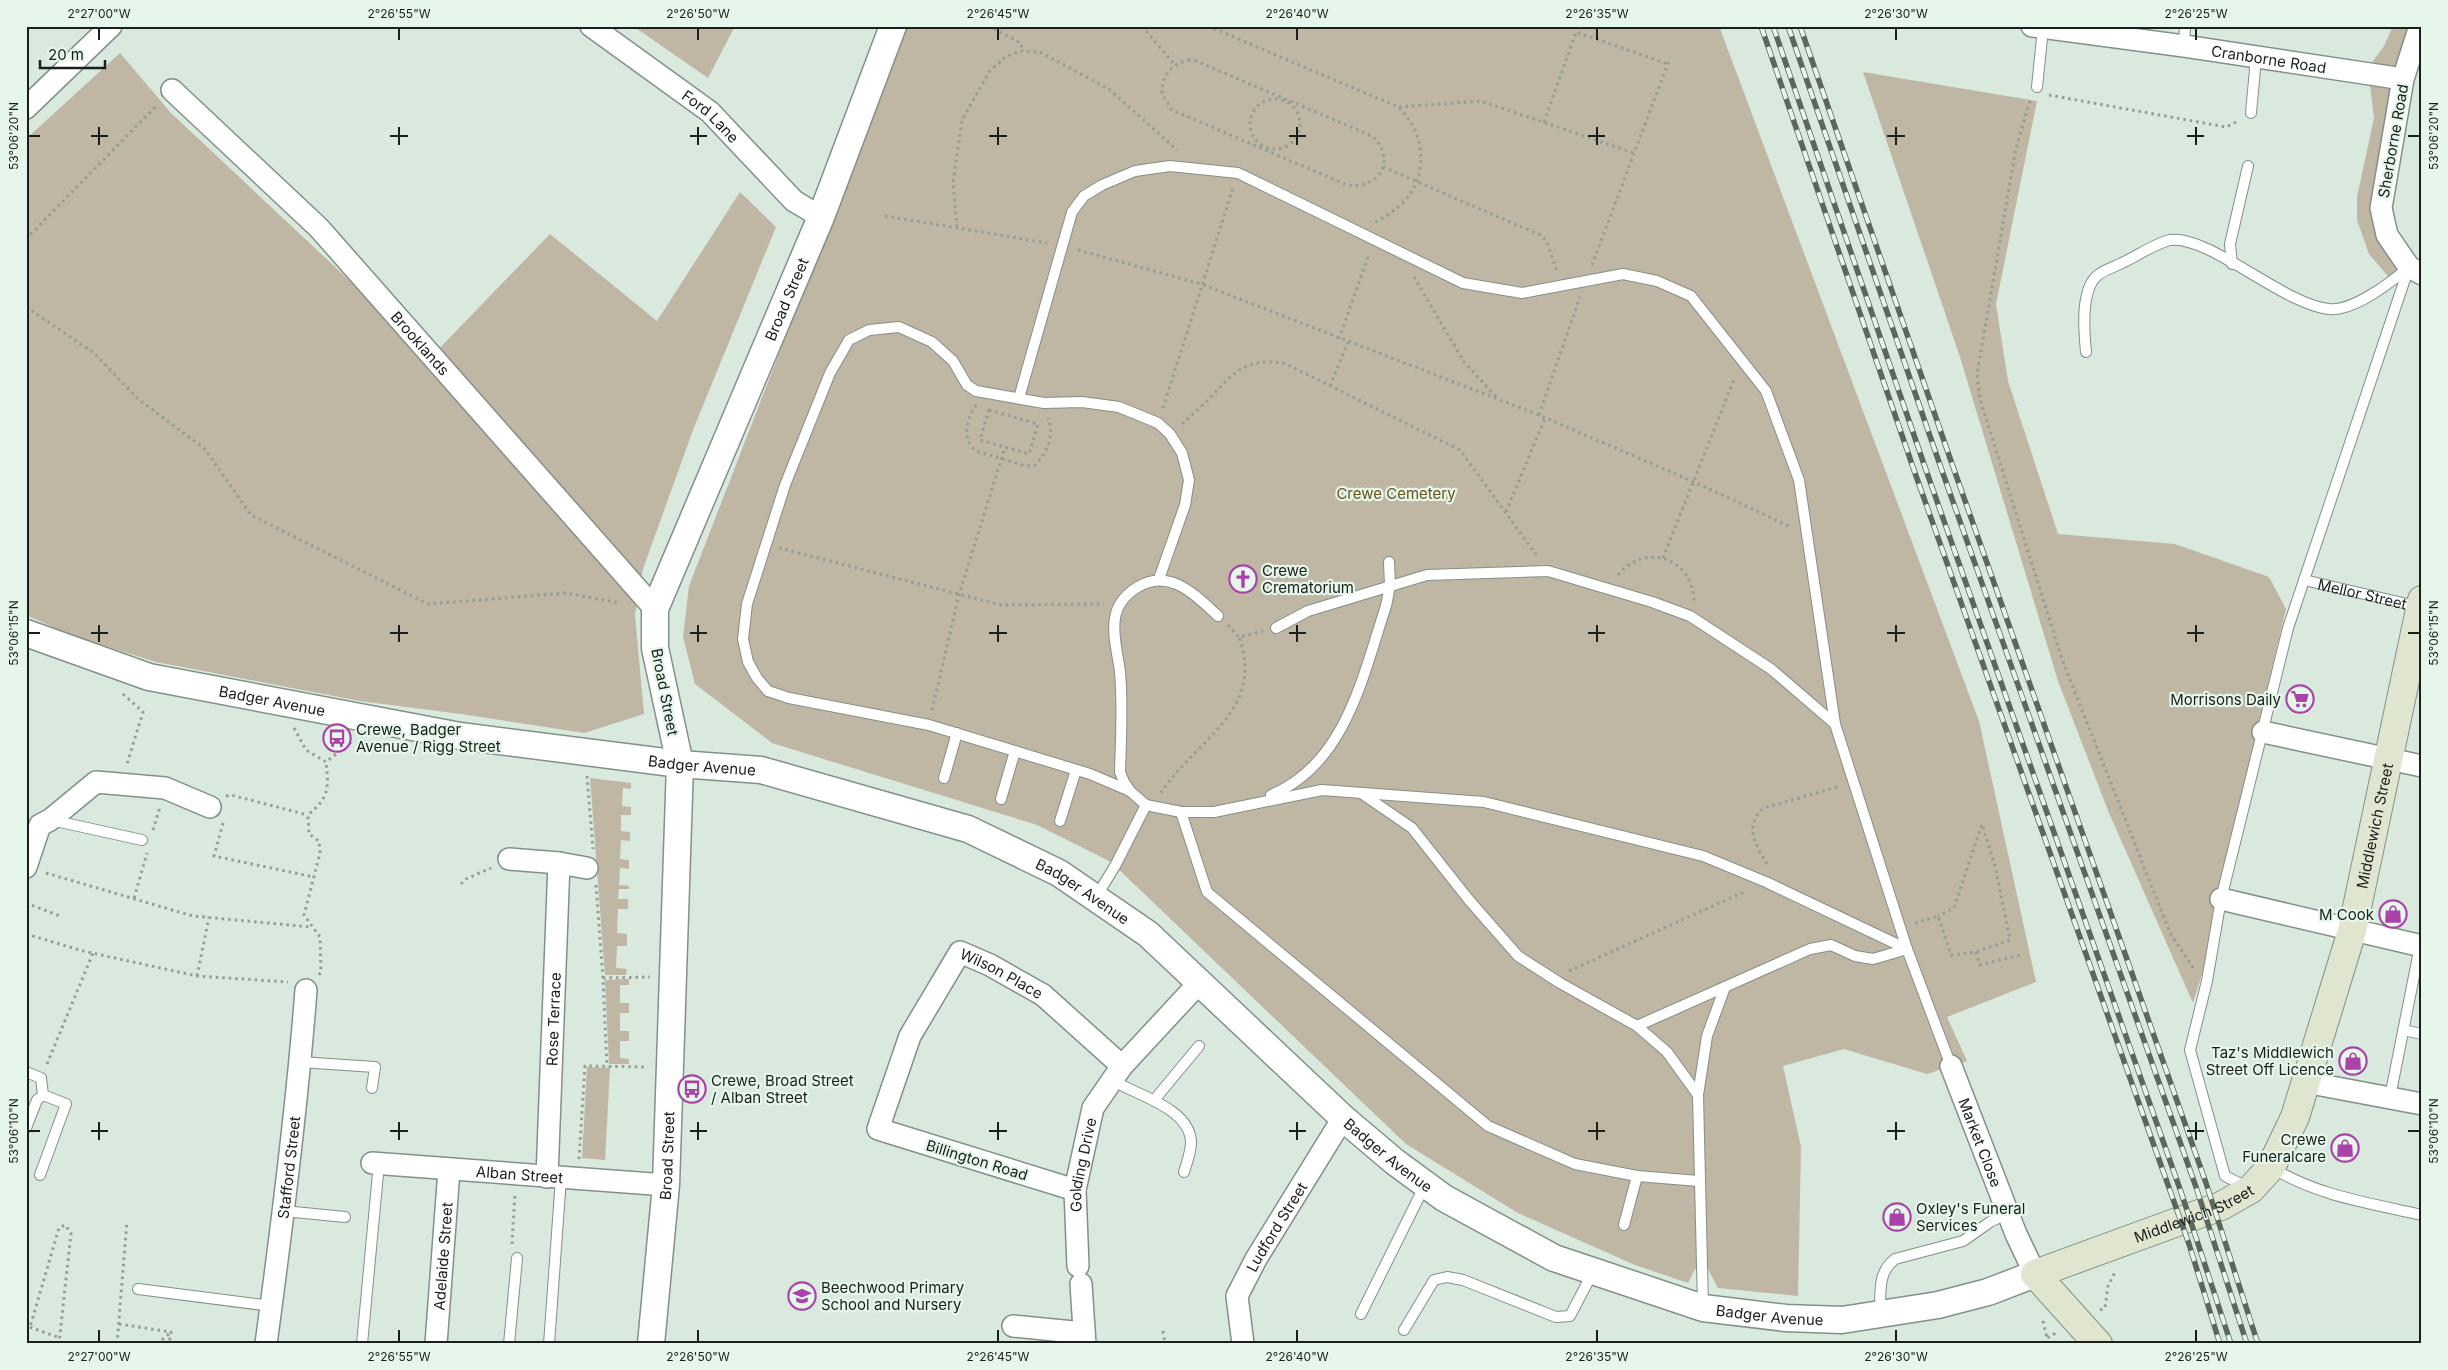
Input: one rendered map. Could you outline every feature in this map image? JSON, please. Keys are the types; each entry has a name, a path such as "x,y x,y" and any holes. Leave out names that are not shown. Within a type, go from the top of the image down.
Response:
{"main road":[{"name":"Middlewich Street","path":"2034,1274 2221,1206 2251,1189 2271,1167 2295,1116 2352,931 2421,605"},
{"path":"2034,1274 2098,1344"}],"street":[{"path":"26,108 111,26"},
{"name":"Ford Lane","path":"591,26 710,112 794,201 821,217"},
{"name":"Broad Street","path":"651,1344 666,1185 680,764 655,648 655,609 821,217 893,26"},
{"name":"Sherborne Road","path":"2415,271 2387,234 2381,208 2403,79 2420,26"},
{"name":"Cranborne Road","path":"2037,27 2185,36 2256,58 2403,79"},
{"name":"Brooklands","path":"172,90 319,228 655,609"},
{"name":"Badger Avenue","path":"26,633 150,677 460,736 680,764 761,770 968,828 1059,873 1148,934 1343,1118 1395,1162 1444,1198 1554,1258 1703,1308 1786,1318 1833,1319 1880,1314 1955,1300 1988,1292 2034,1274"},
{"path":"2263,732 2422,766"},
{"path":"35,870 40,825 50,820 96,782 165,788 207,804"},
{"path":"509,859 592,866"},
{"name":"Rose Terrace","path":"559,863 562,1178"},
{"path":"2222,900 2421,946"},
{"name":"Wilson Place","path":"878,1130 910,1036 960,952 990,965 1043,995 1117,1073"},
{"name":"Golding Drive","path":"1085,1338 1075,1190 1092,1108 1117,1073 1200,983"},
{"name":"Stafford Street","path":"266,1344 284,1211 308,987"},
{"name":"Market Close","path":"1951,1066 2008,1213 2034,1274"},
{"path":"2305,1082 2422,1104"},
{"name":"Ludford Street","path":"1243,1344 1237,1296 1256,1259 1343,1118"},
{"name":"Billington Road","path":"878,1130 1075,1190"},
{"name":"Alban Street","path":"376,1163 666,1185"},
{"name":"Adelaide Street","path":"436,1344 449,1170"},
{"path":"1012,1326 1085,1338"}],"lane":[{"path":"2036,89 2037,27"},
{"path":"2251,113 2256,58"},
{"path":"1020,398 1072,212 1084,196 1102,185 1135,171 1170,166 1238,173 1462,283 1522,293 1623,274 1657,282 1691,296 1766,392 1796,471 1808,534 1835,724 1900,928 1951,1066"},
{"path":"2232,264 2230,244 2248,166"},
{"path":"2086,352 2083,321 2087,297 2097,276 2170,240 2194,244 2290,295 2328,309 2343,309 2415,271"},
{"path":"2251,1189 2225,1176 2190,1050 2207,981 2222,900 2288,628 2415,271"},
{"path":"1130,790 1076,770 929,725 789,698 768,691 757,678 748,662 743,639 747,604 785,485 830,373 849,340 869,330 899,327 932,342 953,361 967,385 976,391 1032,401 1082,402 1119,407 1158,423 1170,434 1182,453 1189,480 1185,505 1159,579"},
{"path":"1252,804 1285,790 1309,772 1332,746 1346,722 1386,606 1390,586 1390,562"},
{"path":"1276,628 1308,611 1427,575 1548,571 1690,616 1771,670 1835,724"},
{"path":"1218,616 1197,596 1176,584 1159,579 1146,582 1133,590 1119,604 1115,620 1120,673 1120,772 1130,790 1149,806 1180,812 1214,812 1322,790 1484,802 1703,856 1766,882 1907,948"},
{"name":"Mellor Street","path":"2304,580 2421,605"},
{"path":"944,778 956,733"},
{"path":"1001,800 1015,752"},
{"path":"1060,821 1076,770"},
{"path":"1360,793 1412,828 1469,900 1518,956 1637,1026 1667,1052 1698,1095"},
{"path":"1095,898 1149,806"},
{"path":"1180,812 1208,892 1488,1126 1575,1164 1637,1176 1699,1181"},
{"path":"50,820 142,840"},
{"path":"1637,1026 1810,948 1831,945 1855,956 1874,959 1907,948"},
{"path":"2390,1097 2421,946"},
{"path":"1703,1308 1698,1095 1707,1036 1725,987"},
{"path":"2403,1030 2422,1034"},
{"path":"1155,1099 1200,1046"},
{"path":"300,1062 375,1067 372,1088"},
{"path":"26,1072 41,1078 43,1095"},
{"path":"1117,1073 1133,1092 1155,1099 1186,1126 1191,1139 1184,1172"},
{"path":"26,1128 37,1100 43,1095"},
{"path":"40,1175 66,1104 43,1095"},
{"path":"362,1344 376,1163"},
{"path":"2271,1167 2294,1181 2315,1190 2422,1215"},
{"path":"1624,1226 1637,1176"},
{"path":"549,1344 562,1178"},
{"path":"1361,1314 1425,1184"},
{"path":"284,1211 345,1217"},
{"path":"1880,1314 1881,1276 1886,1267 1895,1260 1963,1241 1990,1222 2008,1213"},
{"path":"509,1344 517,1258"},
{"path":"1404,1330 1434,1280 1447,1277 1463,1280 1556,1317 1564,1318 1570,1316 1594,1271"},
{"path":"138,1288 271,1306"}],"path":[{"path":"988,26 1021,42 1022,52"},
{"path":"1142,26 1175,65"},
{"path":"1208,26 1398,107 1409,117 1416,128 1420,144 1420,162 1416,182 1411,193 1386,217 1369,226 1349,226"},
{"path":"1544,122 1576,32 1668,64"},
{"path":"957,227 953,183 962,120 989,72 1006,57 1022,52 1040,52 1108,89 1198,169"},
{"path":"1539,416 1586,281 1670,58"},
{"path":"1188,60 1285,100 1372,136 1383,150 1383,167 1373,182 1356,186 1347,185 1172,110 1165,103 1162,84 1165,76 1175,65 1188,60"},
{"path":"2207,981 2192,968 2170,934 2069,677 1980,399 1977,374 2016,148 2030,98 2036,89 2073,101 2226,127 2251,113"},
{"path":"26,238 172,90"},
{"path":"1269,100 1285,100 1297,112 1300,129 1291,144 1284,148 1266,149 1251,131 1252,116 1256,108 1269,100"},
{"path":"1398,107 1481,101 1634,153"},
{"path":"1383,167 1540,235 1546,240 1562,285"},
{"path":"1158,423 1238,173"},
{"path":"885,216 1063,246 1201,284 1545,418 1694,482 1808,534"},
{"path":"1339,339 1374,239"},
{"path":"1412,274 1464,362 1500,401"},
{"path":"26,306 94,353 138,399 205,449 251,515 428,604 565,593 655,609"},
{"path":"1330,386 1348,342"},
{"path":"1663,558 1741,360"},
{"path":"1170,434 1208,401 1231,374 1251,363 1267,361 1284,363 1460,450 1548,571"},
{"path":"1003,395 986,396 979,402 971,414 967,434 970,447 1002,460 1026,466 1034,464 1044,454 1051,429 1049,420 1032,401"},
{"path":"989,410 1038,424 1029,454 1006,447 980,440 989,410"},
{"path":"1505,512 1545,418"},
{"path":"929,725 959,595 1006,447"},
{"path":"767,545 1001,605 1119,604"},
{"path":"1612,591 1617,577 1625,567 1636,560 1649,557 1663,558 1676,564 1686,574 1693,587 1695,601 1690,616"},
{"path":"1149,806 1184,764 1219,728 1241,696 1246,671 1239,637 1218,616"},
{"path":"1239,637 1276,628"},
{"path":"293,726 306,750 326,762"},
{"path":"326,762 358,736"},
{"path":"585,753 592,866 603,978 607,1067"},
{"path":"308,815 320,805 329,788 326,762"},
{"path":"1553,978 1766,882 1769,876 1768,866 1755,844 1752,832 1757,814 1764,808 1853,783"},
{"path":"308,815 231,795 207,804 223,822 214,856 314,877"},
{"path":"26,934 93,953 197,976 308,987 321,972 320,937 304,915 320,853 318,841 309,834 308,815"},
{"path":"1900,928 1938,916 1954,908 1982,824 1995,866 2010,940 1976,952 1951,955 1938,916"},
{"path":"461,884 466,879 509,859"},
{"path":"35,870 193,916 311,927"},
{"path":"26,903 60,916"},
{"path":"197,976 209,917"},
{"path":"1976,952 1980,965 2020,955"},
{"path":"41,1078 93,953"},
{"path":"603,978 672,977"},
{"path":"562,1178 586,1066 670,1068"},
{"path":"516,1175 512,1250 517,1258"},
{"path":"59,1344 60,1338 72,1233 65,1225 58,1228 28,1327 60,1338"},
{"path":"2046,1344 2047,1338 2106,1308 2108,1286 2119,1264"},
{"path":"119,1324 172,1332"},
{"path":"1163,1331 1165,1344"},
{"path":"157,1344 172,1332"},
{"path":"169,1344 172,1332"}],"green space":[{"path":"633,26 735,26 708,78"},
{"name":"Crewe Cemetery","path":"906,26 1719,26 1979,721 2036,982 1947,1017 1967,1061 1927,1074 1844,1049 1783,1066 1801,1147 1798,1296 1718,1288 1708,1269 1695,1269 1688,1283 1635,1265 1518,1213 1406,1144 1111,862 1037,825 772,743 695,684 683,637 689,586"},
{"path":"2393,26 2420,26 2381,208 2409,267 2392,281 2369,254 2357,220 2357,197 2374,118 2370,85 2373,61 2384,46"},
{"path":"120,53 171,113 431,357 550,234 657,321 740,192 776,227 693,430 643,569 635,615 644,714 584,733 360,701 156,662 68,634 26,615 26,139"},
{"path":"1863,72 2037,101 1996,304 2008,381 2058,534 2175,544 2269,577 2286,609 2217,898 2203,971 2193,1003 2109,813 2058,681 1960,357"},
{"path":"590,778 631,783 631,789 623,788 622,806 631,807 631,815 621,815 621,831 630,832 630,841 621,840 620,859 629,860 629,869 620,868 619,885 629,886 629,889 619,889 618,899 628,899 628,909 618,909 617,933 627,934 627,946 617,946 616,968 627,969 626,975 605,975"},
{"path":"629,979 629,985 620,985 620,1003 629,1003 629,1013 620,1013 620,1031 629,1031 629,1041 620,1041 620,1058 629,1059 629,1064 609,1064 605,980"},
{"path":"587,1067 610,1068 605,1160 582,1158"}],"railway":[{"path":"1761,26 1915,473 2189,1244 2220,1344"},
{"path":"1773,26 1926,470 2181,1192 2231,1344"},
{"path":"1788,26 1940,465 2196,1187 2247,1344"},
{"path":"1800,26 1951,461 2206,1183 2258,1344"}],"place":[{"name":"Crewe Crematorium","path":"1243,579"},
{"name":"Morrisons Daily","path":"2300,699"},
{"name":"Crewe, Badger Avenue / Rigg Street","path":"337,738"},
{"name":"M Cook","path":"2393,914"},
{"name":"Taz's Middlewich Street Off Licence","path":"2353,1061"},
{"name":"Crewe, Broad Street / Alban Street","path":"692,1089"},
{"name":"Crewe Funeralcare","path":"2345,1148"},
{"name":"Oxley's Funeral Services","path":"1897,1217"},
{"name":"Beechwood Primary School and Nursery","path":"802,1296"}]}
